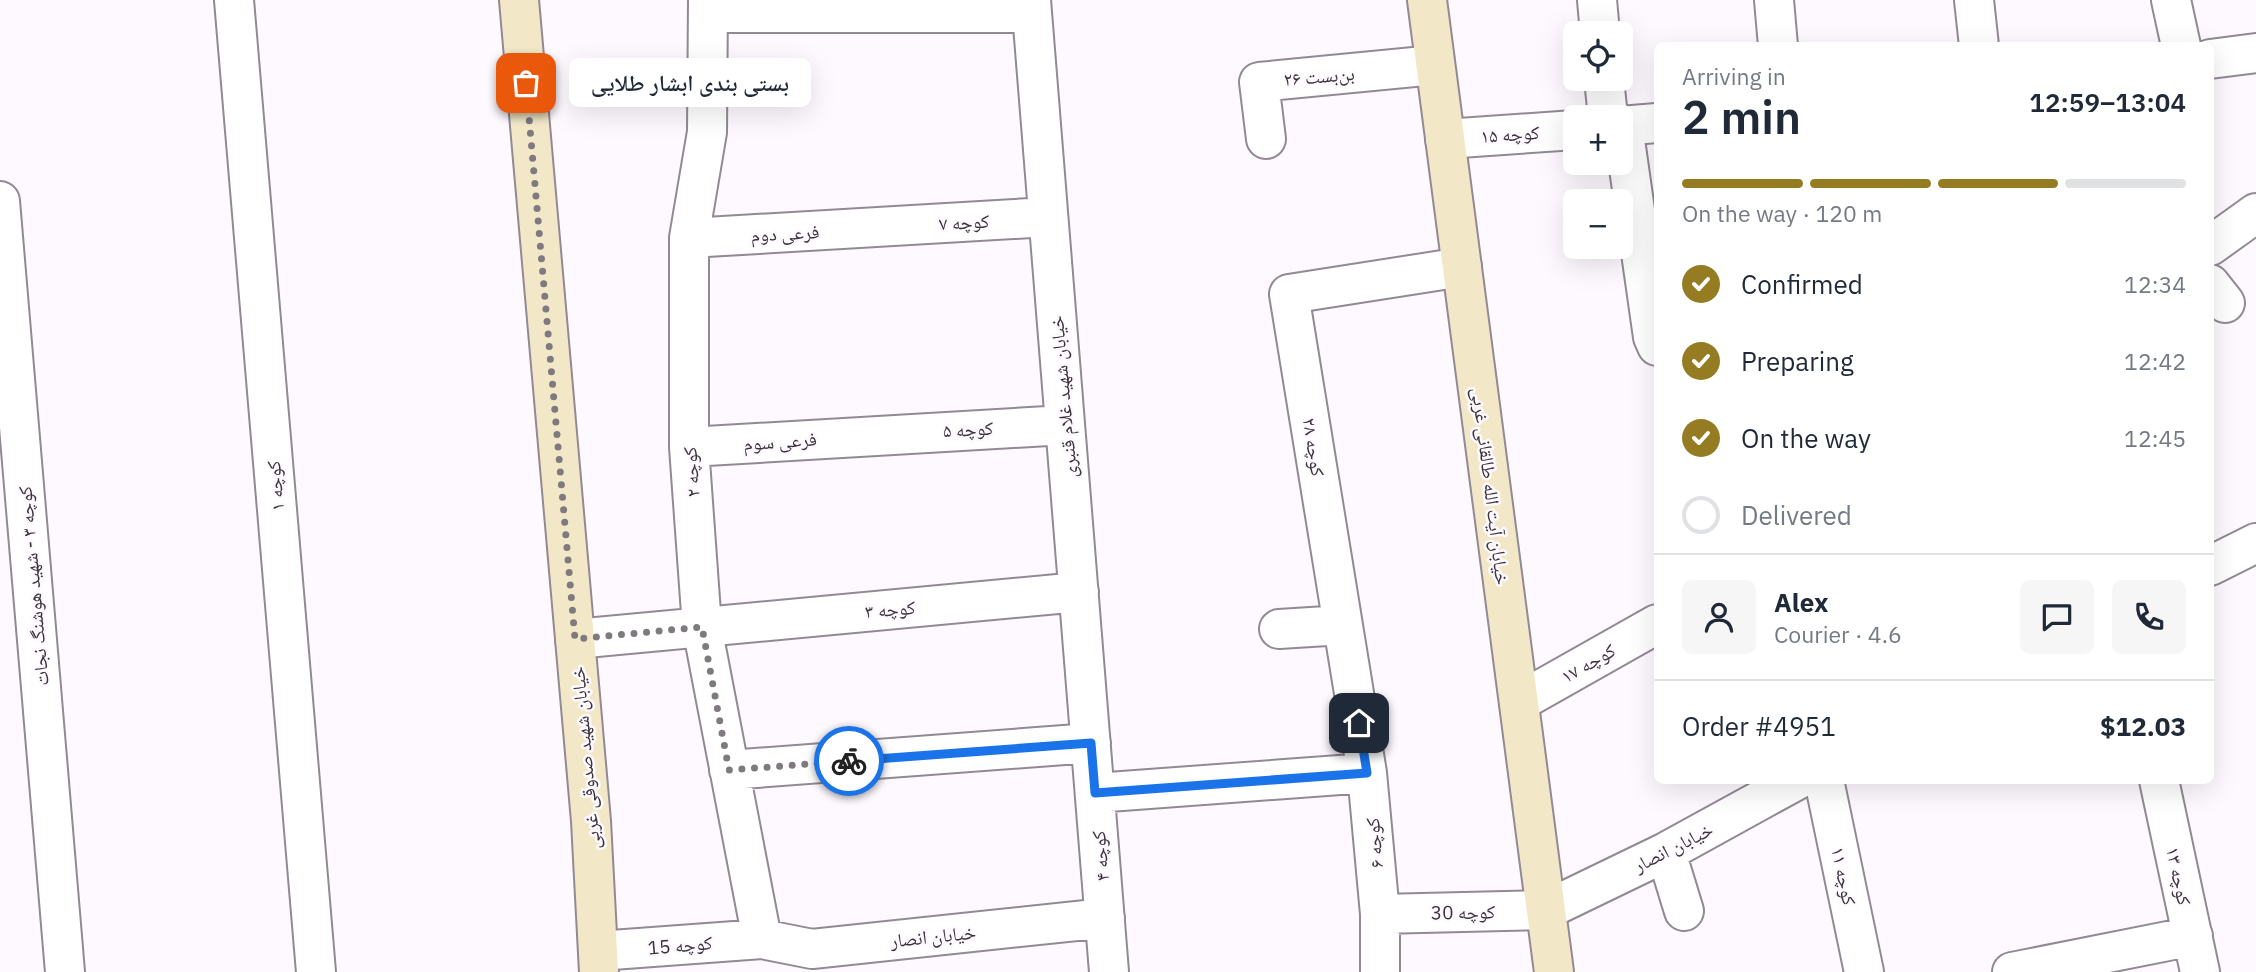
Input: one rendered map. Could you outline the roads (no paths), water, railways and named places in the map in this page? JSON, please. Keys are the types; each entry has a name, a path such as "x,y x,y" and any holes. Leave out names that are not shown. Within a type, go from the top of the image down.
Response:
{"street":[{"name":"کوچه ۱","path":"234,0 316,972"},
{"name":"خیابان شهید صدوقی غربی","path":"519,0 591,821 599,962"},
{"name":"خیابان آیت الله طالقانی غربی","path":"1427,0 1554,972"},
{"path":"1597,0 1599,21"},
{"path":"1774,0 1778,42"},
{"path":"1974,0 1979,42"},
{"path":"2171,0 2180,42"},
{"path":"708,6 885,13 1031,7"},
{"name":"کوچه ۲","path":"708,6 706,132 689,238 689,447 702,627 762,939"},
{"name":"خیابان شهید غلام قنبری","path":"1031,7 1095,793"},
{"path":"2214,58 2256,53"},
{"name":"بن‌بست ۲۶","path":"1266,139 1259,82 1435,65"},
{"name":"کوچه ۱۵","path":"1446,139 1563,131"},
{"path":"1633,172 1654,339"},
{"name":"کوچه ۳ - شهید هوشنگ نجات","path":"0,201 65,972"},
{"name":"کوچه ۷","path":"881,228 1048,217"},
{"path":"2214,244 2253,223"},
{"name":"فرعی دوم","path":"689,238 881,228"},
{"name":"کوچه ۲۸","path":"1367,773 1289,294 1462,267"},
{"name":"کوچه ۵","path":"871,434 1065,425"},
{"name":"فرعی سوم","path":"689,447 871,434"},
{"path":"2214,564 2256,543"},
{"name":"کوچه ۳","path":"702,627 1079,592"},
{"path":"1279,629 1343,625"},
{"name":"کوچه ۱۷","path":"1519,702 1654,626"},
{"path":"575,639 702,627"},
{"path":"729,770 1091,743"},
{"path":"1095,793 1367,773"},
{"name":"کوچه ۶","path":"1367,773 1380,914"},
{"name":"خیابان انصار","path":"1546,910 1666,852 1790,784"},
{"name":"کوچه ۱۱","path":"1825,784 1864,972"},
{"name":"کوچه ۱۳","path":"2160,784 2196,954"},
{"name":"کوچه ۴","path":"1095,793 1109,972"},
{"path":"1666,852 1684,911"},
{"name":"کوچه 30","path":"1380,914 1546,910"},
{"path":"1380,914 1380,972"},
{"name":"خیابان انصار","path":"762,939 854,958 1105,918"},
{"name":"کوچه 15","path":"599,962 762,939"},
{"path":"2012,972 2196,954"}],"place":[{"name":"بستی بندی ابشار طلایی","path":"526,83"}]}
